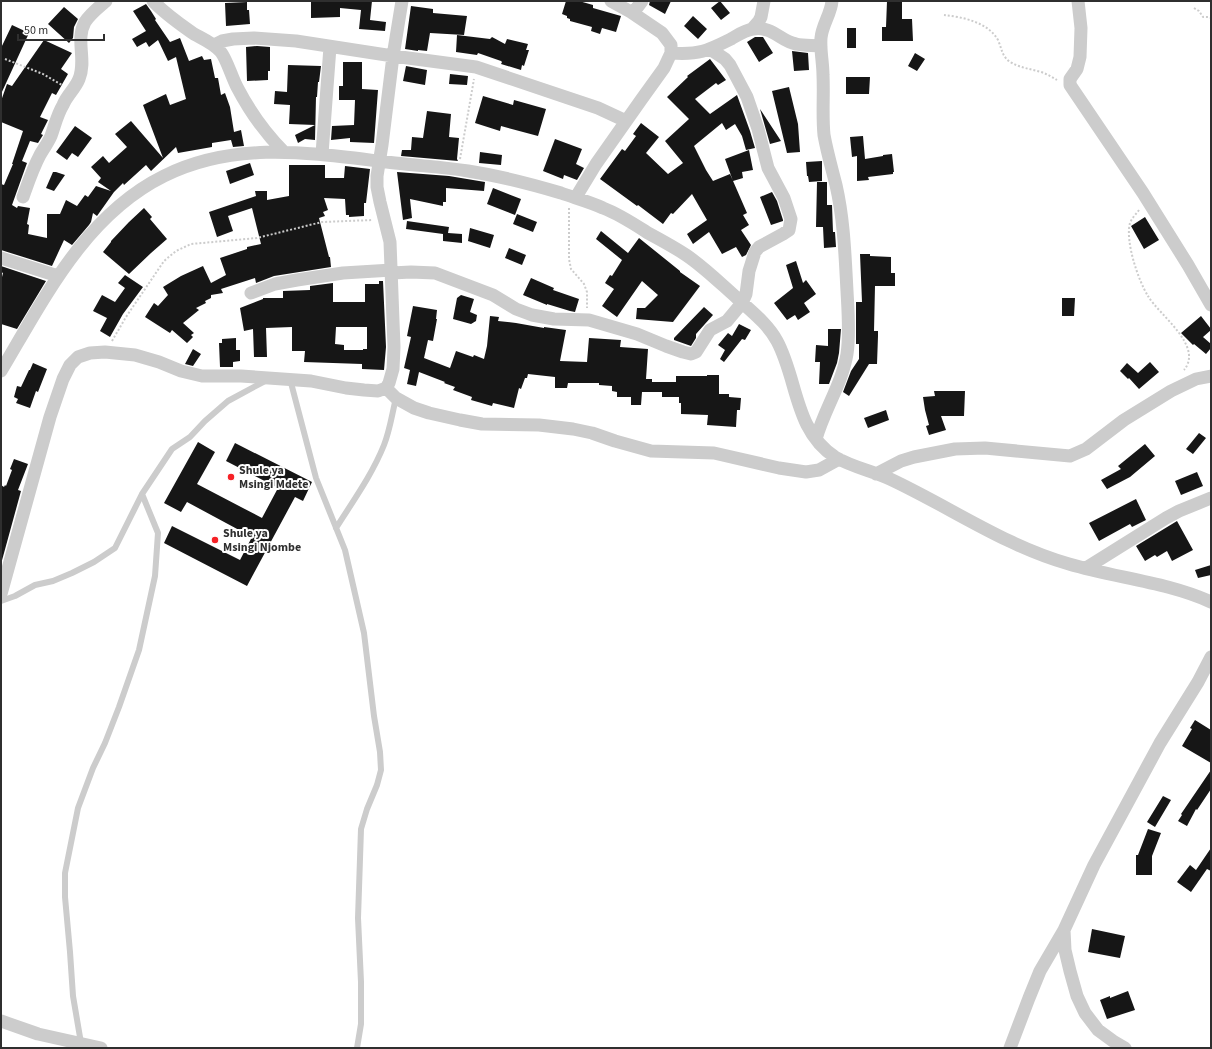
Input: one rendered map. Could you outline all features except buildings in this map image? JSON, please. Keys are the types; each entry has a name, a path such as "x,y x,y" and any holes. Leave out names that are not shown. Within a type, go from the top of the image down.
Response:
{"street":[{"path":"23,197 40,155 51,136 55,121 64,103 80,78 83,61 80,36 84,23 93,12 106,1"},
{"path":"153,1 168,15 221,52 237,87 257,121 269,137 284,152"},
{"path":"1,594 50,417 63,378 70,365 78,357 90,353 105,352 135,355 159,362 181,371 202,376 241,376 311,381 346,388 378,391 386,388 393,369 394,347 392,271 390,242 377,187 377,176 402,1"},
{"path":"573,197 669,61 671,53 671,45 665,37 633,13 611,1"},
{"path":"633,13 642,1"},
{"path":"671,53 699,53 752,29 761,17 764,1"},
{"path":"816,439 819,428 842,375 847,355 848,339 844,235 836,185 827,152 824,134 824,73 821,38 822,28 832,1"},
{"path":"1078,1 1081,28 1080,57 1076,69 1070,79 1070,86 1147,199 1188,264 1211,305"},
{"path":"752,29 766,29 791,43 821,46"},
{"path":"214,46 222,41 233,39 254,38 296,41 476,67 598,108 626,121"},
{"path":"322,154 330,47"},
{"path":"251,293 275,284 343,273 392,271 435,273 493,295 516,309 532,315 554,319 587,320 598,322 637,334 684,352 691,354 698,351 710,330 727,321 742,303 746,294 749,271 755,252 759,247 789,230 791,219 784,198 768,168 758,128 747,97 730,65 725,59 710,49"},
{"path":"1,371 58,276 90,235 114,210 140,190 164,176 187,166 213,158 254,152 284,152 322,154 458,170 506,178 531,184 604,208 688,256 742,303 770,330 782,352 805,422 816,439 839,459 856,467 888,478 1001,537 1036,553 1070,564 1188,592 1211,602"},
{"path":"1,258 58,276"},
{"path":"876,474 914,456 955,448 1022,451 1070,456 1086,449 1124,420 1170,391 1196,379 1210,377"},
{"path":"386,388 396,398 414,408 429,413 460,420 490,424 539,425 567,428 592,433 651,451 714,452 746,461 806,472 819,470 839,459"},
{"path":"1086,568 1166,518 1211,498"},
{"path":"1010,1048 1040,971 1064,930 1094,865 1160,743 1198,682 1211,657"},
{"path":"1064,930 1065,950 1070,971 1077,996 1085,1013 1098,1030 1125,1048"},
{"path":"1,1021 38,1034 82,1046 102,1048"}],"lane":[{"path":"1,601 15,596 35,585 53,581 72,573 94,562 114,548 142,494 172,448 190,437 205,421 228,401 270,378"},
{"path":"290,380 316,478 345,550 364,633 381,770 361,829 358,918 361,1024 357,1048"},
{"path":"336,528 365,482 378,458 391,421 396,398"},
{"path":"82,1046 73,996 65,897 65,872 78,808 93,768 119,708 139,650 155,576 158,533 142,494"}],"path":[{"path":"1194,8 1202,17 1211,18"},
{"path":"944,15 971,21 987,28 997,39 1003,55 1009,61 1026,69 1044,73 1070,86"},
{"path":"5,60 56,80 72,91"},
{"path":"458,170 476,67"},
{"path":"573,197 568,224 569,259 571,268 584,284 587,292 587,320"},
{"path":"1147,199 1130,223 1130,248 1148,297 1174,327 1188,348 1189,356 1187,367 1181,375"},
{"path":"105,352 152,278 164,261 176,251 191,244 257,238 322,222 384,219"}],"place":[{"name":"Shule ya Msingi Mdete","path":"231,477"},
{"name":"Shule ya Msingi Njombe","path":"215,540"}]}
